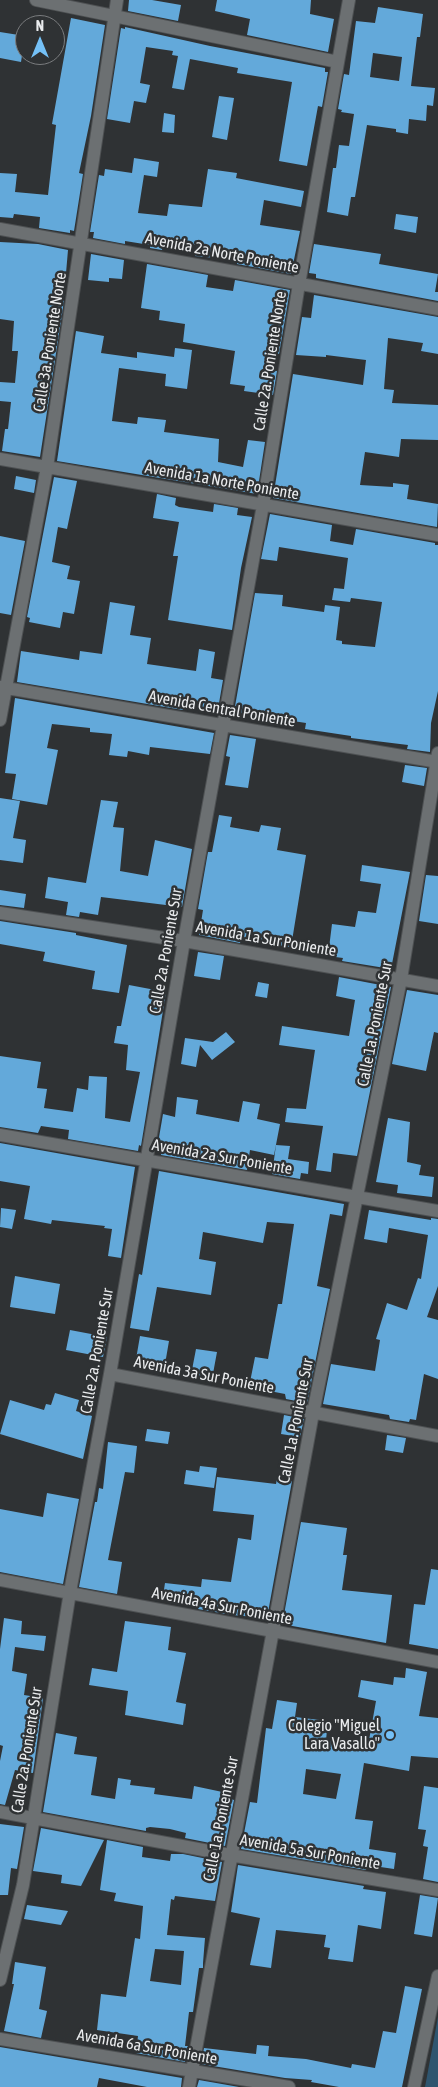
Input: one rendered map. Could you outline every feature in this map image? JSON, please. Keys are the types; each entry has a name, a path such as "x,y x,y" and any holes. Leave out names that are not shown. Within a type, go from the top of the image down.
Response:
{"street":[{"path":"36,0 338,62"},
{"name":"Calle 3a. Poniente Norte","path":"0,720 3,688 47,467 117,0"},
{"name":"Calle 2a. Poniente Norte","path":"223,726 263,505 299,284 349,0"},
{"name":"Avenida 2a Norte Poniente","path":"0,228 438,309"},
{"name":"Avenida 1a Norte Poniente","path":"0,459 438,535"},
{"name":"Avenida Central Poniente","path":"3,688 223,726 438,759"},
{"name":"Calle 2a. Poniente Sur","path":"0,1980 23,1885 32,1818 70,1592 223,726"},
{"name":"Calle 1a. Poniente Sur","path":"189,2087 230,1855 313,1413 401,979 438,759"},
{"name":"Avenida 1a Sur Poniente","path":"0,913 184,941 438,986"},
{"name":"Avenida 2a Sur Poniente","path":"0,1135 438,1211"},
{"name":"Avenida 3a Sur Poniente","path":"110,1374 438,1436"},
{"name":"Avenida 4a Sur Poniente","path":"0,1580 70,1592 273,1633 438,1662"},
{"name":"Avenida 5a Sur Poniente","path":"0,1812 230,1855 438,1890"},
{"path":"414,2087 438,1976"},
{"name":"Avenida 6a Sur Poniente","path":"0,2039 289,2087"}],"shaded area":[{"path":"438,2017 438,2087 425,2087"}],"building":[{"path":"129,0 152,0 181,5 178,21 128,11"},
{"path":"217,0 311,0 310,14 334,19 328,52 247,35 250,19 215,11"},
{"path":"378,7 423,14 420,37 417,37 411,86 435,88 433,106 427,105 426,121 409,119 408,134 396,132 396,129 367,125 355,197 351,197 348,216 327,212 333,168 336,168 339,145 349,146 354,114 341,112 342,110 338,109 344,74 349,75 356,21 375,23","holes":["373,53 402,57 399,81 370,77"]},
{"path":"71,18 105,25 91,116 79,173 83,174 74,231 70,230 70,233 39,228 40,217 14,214 13,218 0,217 0,173 17,174 15,192 48,195 56,125 52,124 63,65 65,65 65,51"},
{"path":"125,27 210,46 325,68 325,72 328,72 322,107 318,106 307,166 279,161 292,82 237,73 238,68 190,59 184,90 172,88 178,56 172,55 173,51 146,47 140,83 150,85 146,103 134,101 130,123 107,119 121,28 125,29"},
{"path":"0,32 15,34 15,61 0,58"},
{"path":"219,96 234,98 227,140 212,137"},
{"path":"164,113 175,115 174,133 162,132"},
{"path":"134,158 159,162 157,177 144,175 138,213 167,216 169,204 202,207 208,169 237,173 236,178 304,191 301,207 264,200 260,225 300,231 291,274 237,264 237,260 195,256 197,245 163,242 162,250 150,248 150,245 125,241 125,244 93,238 94,232 90,232 99,175 104,176 105,169 132,173"},
{"path":"396,214 418,217 416,233 394,229"},
{"path":"0,242 38,244 68,250 63,308 40,457 2,451 5,429 8,429 11,402 0,401 0,382 15,383 18,351 12,351 14,321 0,319"},
{"path":"314,244 381,254 379,264 438,274 435,292 438,292 438,301 316,278 316,274 309,273"},
{"path":"91,254 124,260 122,279 109,278 109,282 88,280"},
{"path":"147,264 208,275 206,287 233,291 235,280 290,290 279,354 268,353 266,370 277,371 273,395 244,391 245,386 230,384 235,351 183,342 185,324 159,320 160,311 141,308"},
{"path":"314,295 438,317 438,354 421,351 423,343 388,338 384,389 394,390 392,403 438,405 438,440 401,439 399,457 365,452 360,485 393,487 393,483 409,485 407,499 438,504 437,527 273,498 293,374 363,385 366,360 326,355 326,357 296,355 302,317 311,318"},
{"path":"76,331 104,336 101,353 137,358 137,352 174,357 175,348 192,350 187,389 165,386 166,374 119,368 112,421 137,424 138,417 166,420 164,432 219,439 218,462 243,467 248,440 265,442 257,494 57,461"},
{"path":"16,476 36,480 34,493 14,489"},
{"path":"54,477 77,481 67,529 58,527 52,562 70,566 67,579 80,581 74,614 63,612 60,628 29,622 30,618 27,617"},
{"path":"157,494 176,498 175,505 179,507 213,512 214,504 238,508 237,515 252,517 241,568 232,630 168,620 178,556 173,556 179,522 153,518"},
{"path":"270,514 332,525 330,541 353,545 356,529 438,545 438,691 431,723 430,752 407,749 408,745 351,738 351,736 305,729 306,723 234,712 255,593 283,595 282,606 324,612 325,605 340,607 336,640 342,641 342,644 375,647 382,602 351,598 350,602 332,600 334,588 344,589 348,558 279,547 277,561 261,559"},
{"path":"0,536 25,541 11,615 0,613"},
{"path":"110,602 135,606 130,635 151,638 147,664 196,671 199,649 215,652 211,678 223,680 218,709 184,704 183,710 17,682 21,651 79,660 80,651 102,654"},
{"path":"15,698 214,733 210,754 150,747 149,755 128,751 127,757 109,755 112,734 90,732 90,728 52,724 47,748 58,750 47,805 12,799 16,774 5,773"},
{"path":"230,735 256,739 248,788 225,785 230,757 226,756"},
{"path":"405,765 427,768 424,786 402,782"},
{"path":"0,798 20,801 13,838 26,840 23,863 0,860"},
{"path":"101,800 118,802 113,827 124,828 120,871 148,876 155,840 192,849 182,907 101,897 98,915 80,912 79,917 66,915 68,902 45,898 48,877 86,883"},
{"path":"219,815 232,817 230,827 259,832 261,825 281,828 277,850 306,855 291,947 241,940 240,943 199,935 203,910 198,909 208,852 212,852"},
{"path":"362,865 410,872 391,969 342,961 343,958 328,956 332,924 355,927 358,911 376,913 381,884 360,881"},
{"path":"426,875 438,876 438,924 419,921"},
{"path":"0,890 26,894 24,908 0,905"},
{"path":"0,921 76,933 76,935 127,945 119,993 92,989 95,971 43,961 45,952 0,944"},
{"path":"198,952 224,956 220,980 194,976"},
{"path":"339,977 391,987 357,1156 333,1153 331,1172 316,1170 323,1126 285,1122 287,1108 306,1109 315,1050 279,1045 282,1026 349,1036 355,1000 336,996"},
{"path":"258,982 269,984 267,998 255,996"},
{"path":"129,985 166,992 141,1146 139,1145 138,1151 68,1139 69,1130 41,1126 38,1133 0,1127 0,1056 41,1062 37,1088 47,1089 44,1108 73,1112 77,1088 88,1090 89,1076 107,1077 105,1118 130,1122 140,1072 126,1070 128,1045 114,1043 117,1026 121,1026"},
{"path":"407,990 438,995 438,1033 434,1032 426,1071 392,1064"},
{"path":"226,1032 235,1042 212,1060 200,1045 196,1067 181,1064 185,1038 213,1042"},
{"path":"177,1097 198,1100 196,1114 239,1122 243,1101 260,1104 257,1119 280,1124 274,1155 250,1150 247,1170 161,1155 162,1150 157,1149 163,1114 175,1117"},
{"path":"388,1118 410,1122 407,1162 421,1165 419,1175 434,1177 432,1197 397,1193 398,1185 376,1182"},
{"path":"0,1143 135,1167 121,1258 108,1256 112,1229 104,1228 105,1226 52,1220 51,1224 24,1219 30,1186 0,1181"},
{"path":"276,1145 290,1146 288,1159 309,1162 308,1174 301,1173 300,1179 272,1174"},
{"path":"159,1171 344,1204 342,1216 330,1214 317,1286 330,1289 307,1403 286,1399 285,1394 249,1387 255,1357 268,1359 278,1304 282,1304 294,1224 267,1222 263,1243 203,1232 199,1259 216,1262 211,1295 157,1287 149,1331 130,1328 139,1274 142,1275"},
{"path":"1,1208 16,1210 12,1229 0,1227"},
{"path":"369,1210 431,1220 431,1218 438,1219 438,1286 427,1317 438,1320 438,1379 424,1374 416,1420 410,1419 409,1422 390,1419 389,1415 323,1404 331,1364 375,1371 380,1340 376,1339 387,1303 407,1310 418,1278 421,1279 428,1235 389,1228 387,1243 364,1239"},
{"path":"15,1276 60,1284 55,1314 10,1307"},
{"path":"70,1330 107,1337 103,1357 66,1350"},
{"path":"140,1336 169,1341 164,1370 135,1365"},
{"path":"196,1349 217,1352 212,1379 191,1375"},
{"path":"55,1393 79,1400 76,1411 92,1416 83,1459 0,1434 10,1400 44,1410 46,1404 51,1405"},
{"path":"284,1415 304,1419 300,1437 281,1434"},
{"path":"147,1429 170,1432 168,1444 145,1441"},
{"path":"387,1435 406,1438 403,1453 385,1450"},
{"path":"108,1442 137,1446 134,1473 125,1472 108,1560 122,1562 117,1594 79,1587 95,1502 97,1502 99,1488 103,1489"},
{"path":"200,1466 217,1468 214,1488 184,1484 186,1470 199,1472"},
{"path":"217,1477 276,1484 277,1479 292,1481 267,1618 232,1615 198,1609 199,1605 174,1602 175,1597 163,1596 165,1583 201,1587 202,1579 231,1582 238,1538 251,1540 254,1515 213,1511"},
{"path":"47,1493 79,1499 63,1584 0,1572 0,1509 43,1517"},
{"path":"301,1522 347,1528 343,1555 347,1555 342,1590 392,1595 386,1643 287,1625 288,1621 283,1620"},
{"path":"431,1569 438,1570 438,1649 409,1644 414,1604 425,1605"},
{"path":"4,1618 22,1621 21,1634 46,1636 44,1651 15,1647 12,1671 27,1674 24,1695 43,1698 33,1773 15,1770 5,1805 0,1804 0,1761 3,1746 0,1745 0,1649"},
{"path":"125,1621 171,1627 168,1650 186,1653 176,1702 186,1704 183,1725 125,1715 128,1691 89,1685 92,1668 117,1672"},
{"path":"406,1668 427,1672 419,1716 438,1718 438,1758 411,1756 409,1771 364,1763 355,1819 373,1821 369,1849 396,1853 394,1869 367,1865 366,1870 241,1849 250,1802 257,1803 266,1728 272,1729 277,1700 297,1703 295,1717 328,1721 326,1740 368,1746 376,1701 358,1697 361,1680 393,1685 394,1677 405,1678","holes":["306,1769 341,1774 336,1799 303,1794"]},
{"path":"56,1733 77,1737 74,1754 97,1757 91,1795 115,1799 118,1778 131,1780 130,1785 155,1788 154,1794 192,1799 194,1786 232,1794 231,1799 234,1800 225,1846 185,1838 186,1833 170,1829 150,1827 146,1828 146,1831 43,1812"},
{"path":"424,1786 438,1788 438,1882 423,1879 428,1847 423,1846 426,1830 418,1829"},
{"path":"0,1824 24,1827 17,1869 11,1868 8,1895 0,1895"},
{"path":"41,1828 104,1840 81,1886 61,1883 62,1875 33,1871"},
{"path":"107,1840 143,1847 142,1857 170,1861 171,1854 183,1854 222,1862 215,1901 175,1896 174,1900 171,1899 167,1935 205,1938 203,1968 199,1968 193,2012 189,2012 185,2046 188,2046 185,2062 136,2053 138,2036 97,2030 101,1994 126,1997 135,1938 140,1939 143,1906 114,1901 116,1893 100,1890","holes":["155,1949 184,1951 181,1985 150,1981"]},
{"path":"238,1865 364,1886 363,1889 386,1892 381,1929 358,1925 353,1962 328,1959 330,1948 324,1947 326,1935 276,1930 271,1968 250,1965 260,1918 231,1912"},
{"path":"420,1895 438,1898 432,1937 414,1934"},
{"path":"27,1905 68,1911 61,1925 24,1919"},
{"path":"15,1962 46,1967 39,2009 47,2011 41,2038 4,2031 14,1984 12,1984"},
{"path":"405,1986 422,1989 402,2087 339,2087 311,2082 312,2080 285,2078 201,2064 204,2048 256,2054 257,2045 269,2046 268,2056 306,2059 351,2068 352,2064 375,2068 383,2031 396,2033"},
{"path":"0,2047 182,2078 181,2087 147,2087 99,2078 97,2087 0,2087"},
{"path":"199,2080 239,2087 197,2087"}],"place":[{"name":"Colegio \"Miguel Lara Vasallo\"","path":"390,1735"}]}
